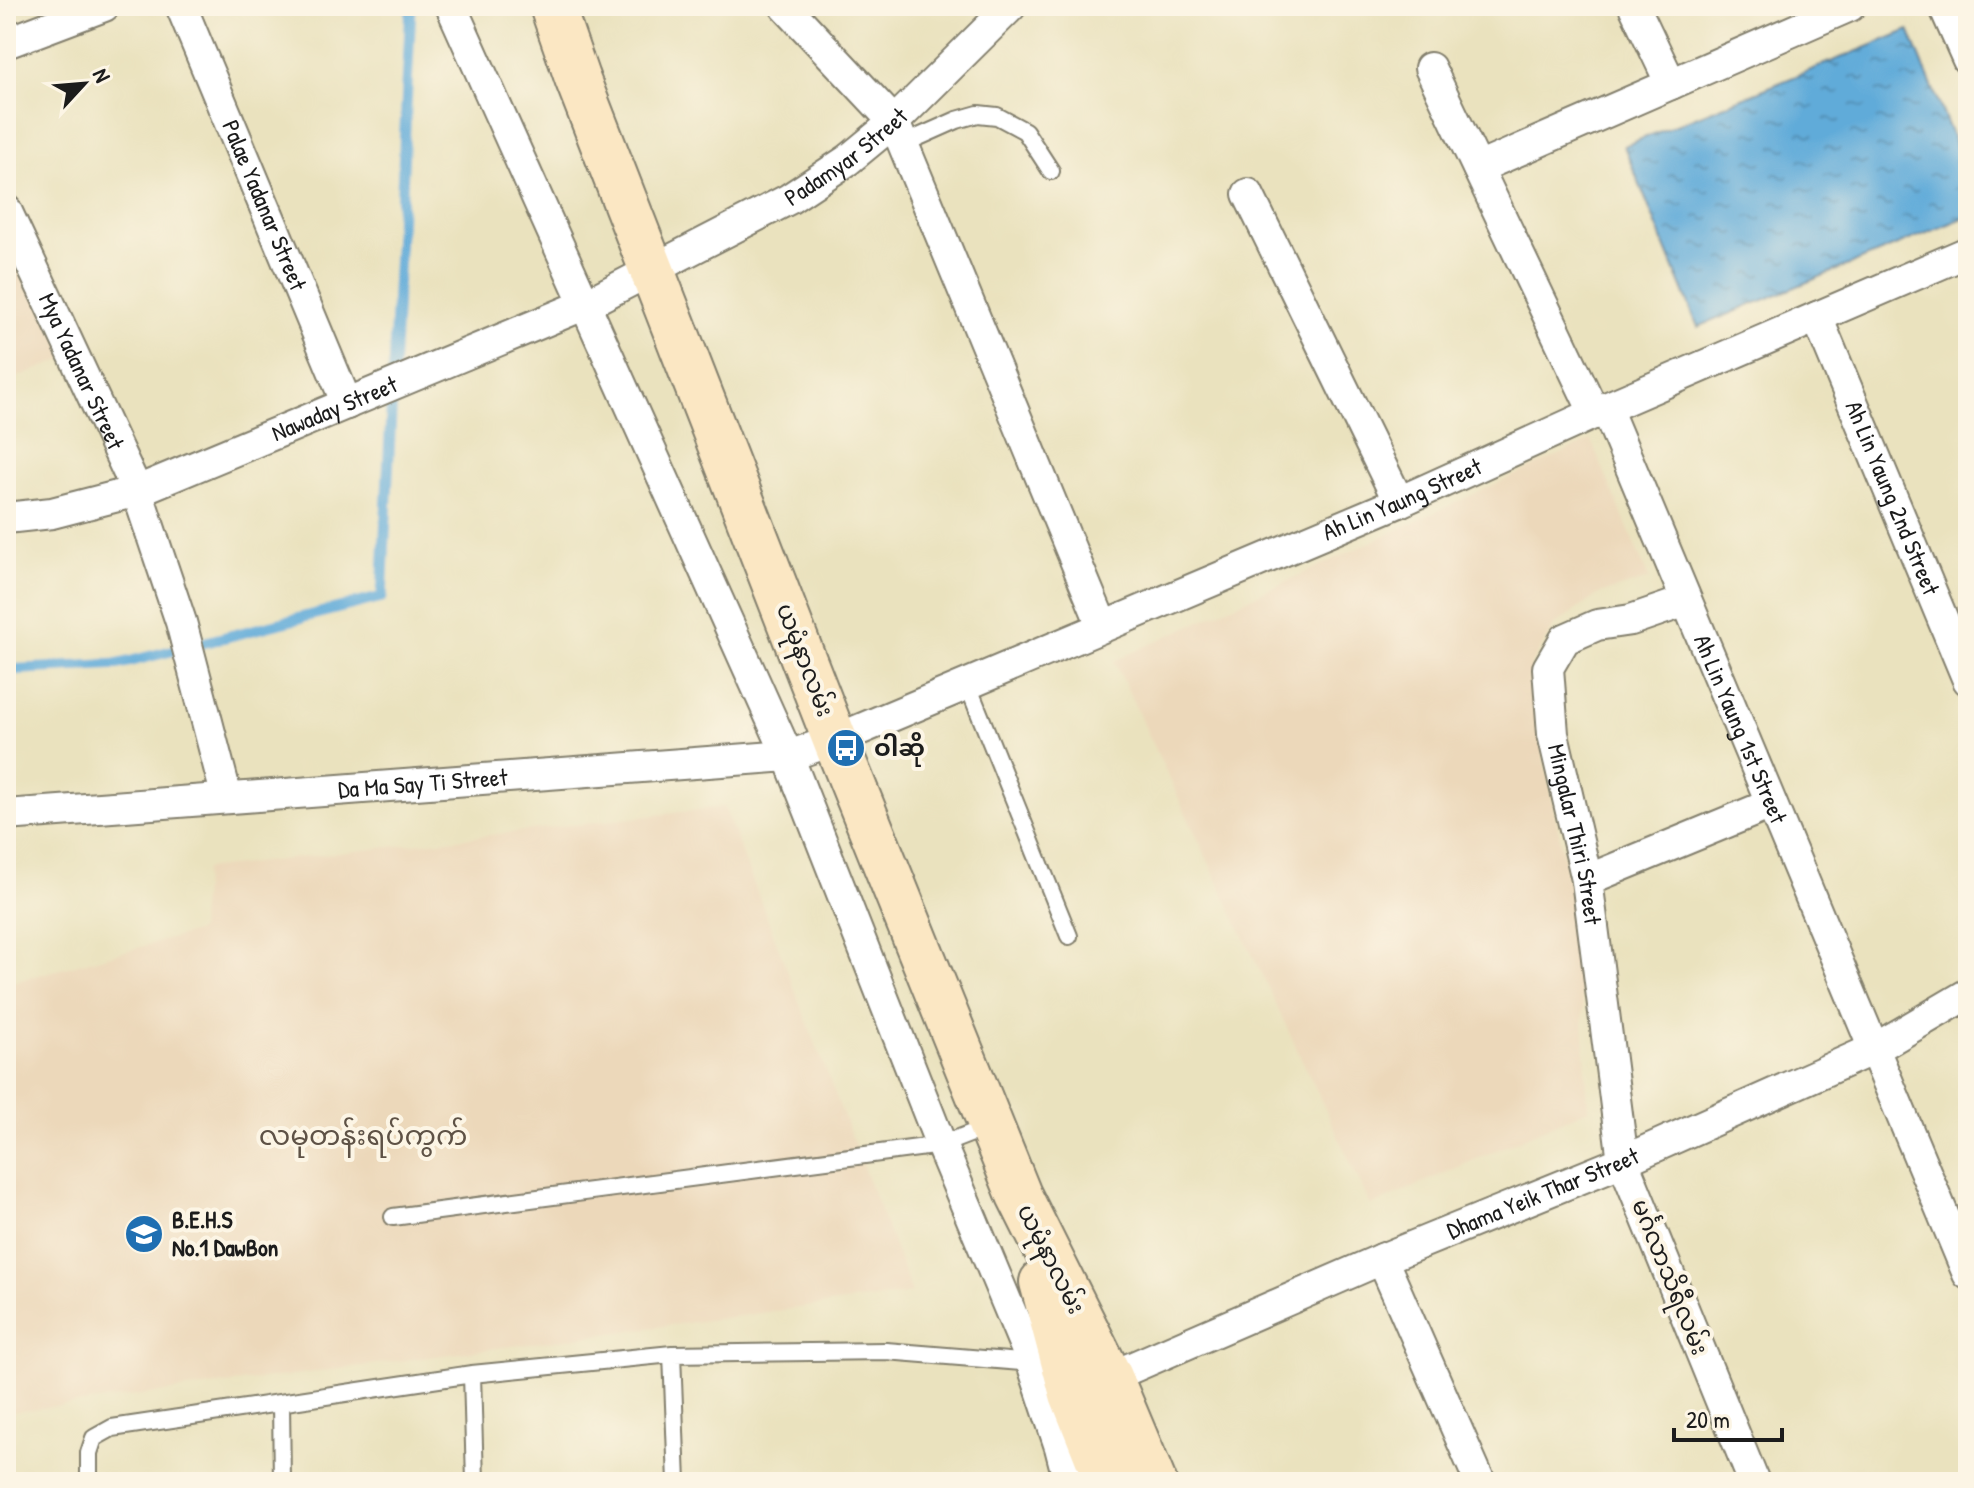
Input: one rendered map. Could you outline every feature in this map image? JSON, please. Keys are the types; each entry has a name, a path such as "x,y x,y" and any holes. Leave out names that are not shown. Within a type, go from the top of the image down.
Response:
{"main road":[{"name":"ယမုံနာလမ်း","path":"552,6 577,78 835,740 1019,1195 1076,1392"},
{"path":"1076,1392 1107,1482"},
{"path":"1076,1392 1154,1482"}],"street":[{"path":"6,43 104,6"},
{"name":"Palae Yadanar Street","path":"181,6 347,404"},
{"path":"451,6 788,756 941,1145 1032,1363 1076,1392 1069,1482"},
{"path":"785,6 898,133 1102,625"},
{"name":"Padamyar Street","path":"653,269 789,199 848,160 898,133 1011,6"},
{"path":"1634,6 1671,84"},
{"path":"1478,168 1850,6"},
{"path":"1944,6 1968,60"},
{"name":"Ah Lin Yaung 1st Street","path":"1430,68 1600,411 1686,601 1876,1048 1968,1274"},
{"path":"1248,194 1399,502"},
{"name":"Mya Yadanar Street","path":"6,210 137,491 181,622 227,798"},
{"name":"Ah Lin Yaung Street","path":"835,740 1399,502 1600,411 1968,252"},
{"name":"Nawaday Street","path":"6,518 52,513 137,491 586,304 653,269"},
{"name":"Ah Lin Yaung 2nd Street","path":"1817,317 1968,680"},
{"name":"Mingalar Thiri Street","path":"1623,1161 1587,880 1553,734 1548,668 1565,639 1597,625 1631,620 1686,601"},
{"name":"Da Ma Say Ti Street","path":"6,815 788,756 835,740"},
{"path":"1587,880 1771,804"},
{"name":"Dhama Yeik Thar Street","path":"1076,1392 1382,1259 1623,1161 1876,1048 1968,994"},
{"name":"မင်္ဂလာသိရီလမ်း","path":"1623,1161 1754,1482"},
{"path":"1382,1259 1480,1482"}],"lane":[{"path":"898,133 978,114 997,116 1025,131 1051,171"},
{"path":"967,683 1069,936"},
{"path":"393,1217 941,1145 992,1125"},
{"path":"89,1482 89,1453 94,1438 112,1428 472,1374 672,1354 886,1351 1032,1363"},
{"path":"672,1354 677,1482"},
{"path":"472,1374 475,1482"},
{"path":"281,1403 282,1482"}],"shaded area":[{"path":"6,222 69,357 6,382"},
{"path":"1591,440 1649,579 1599,594 1555,625 1531,664 1540,739 1578,928 1588,1109 1371,1206 1114,661"},
{"path":"724,807 912,1293 6,1413 6,984 199,931 205,869"}],"water":[{"path":"1909,30 1968,175 1968,216 1698,327 1624,146"}],"waterway":[{"path":"6,670 120,664 382,597 411,6"}],"place":[{"name":"ဝါဆို","path":"846,748"},
{"name":"B.E.H.S No.1 DawBon","path":"144,1234"}],"district":[{"name":"လမုတန်းရပ်ကွက်","path":"363,1135"}]}
